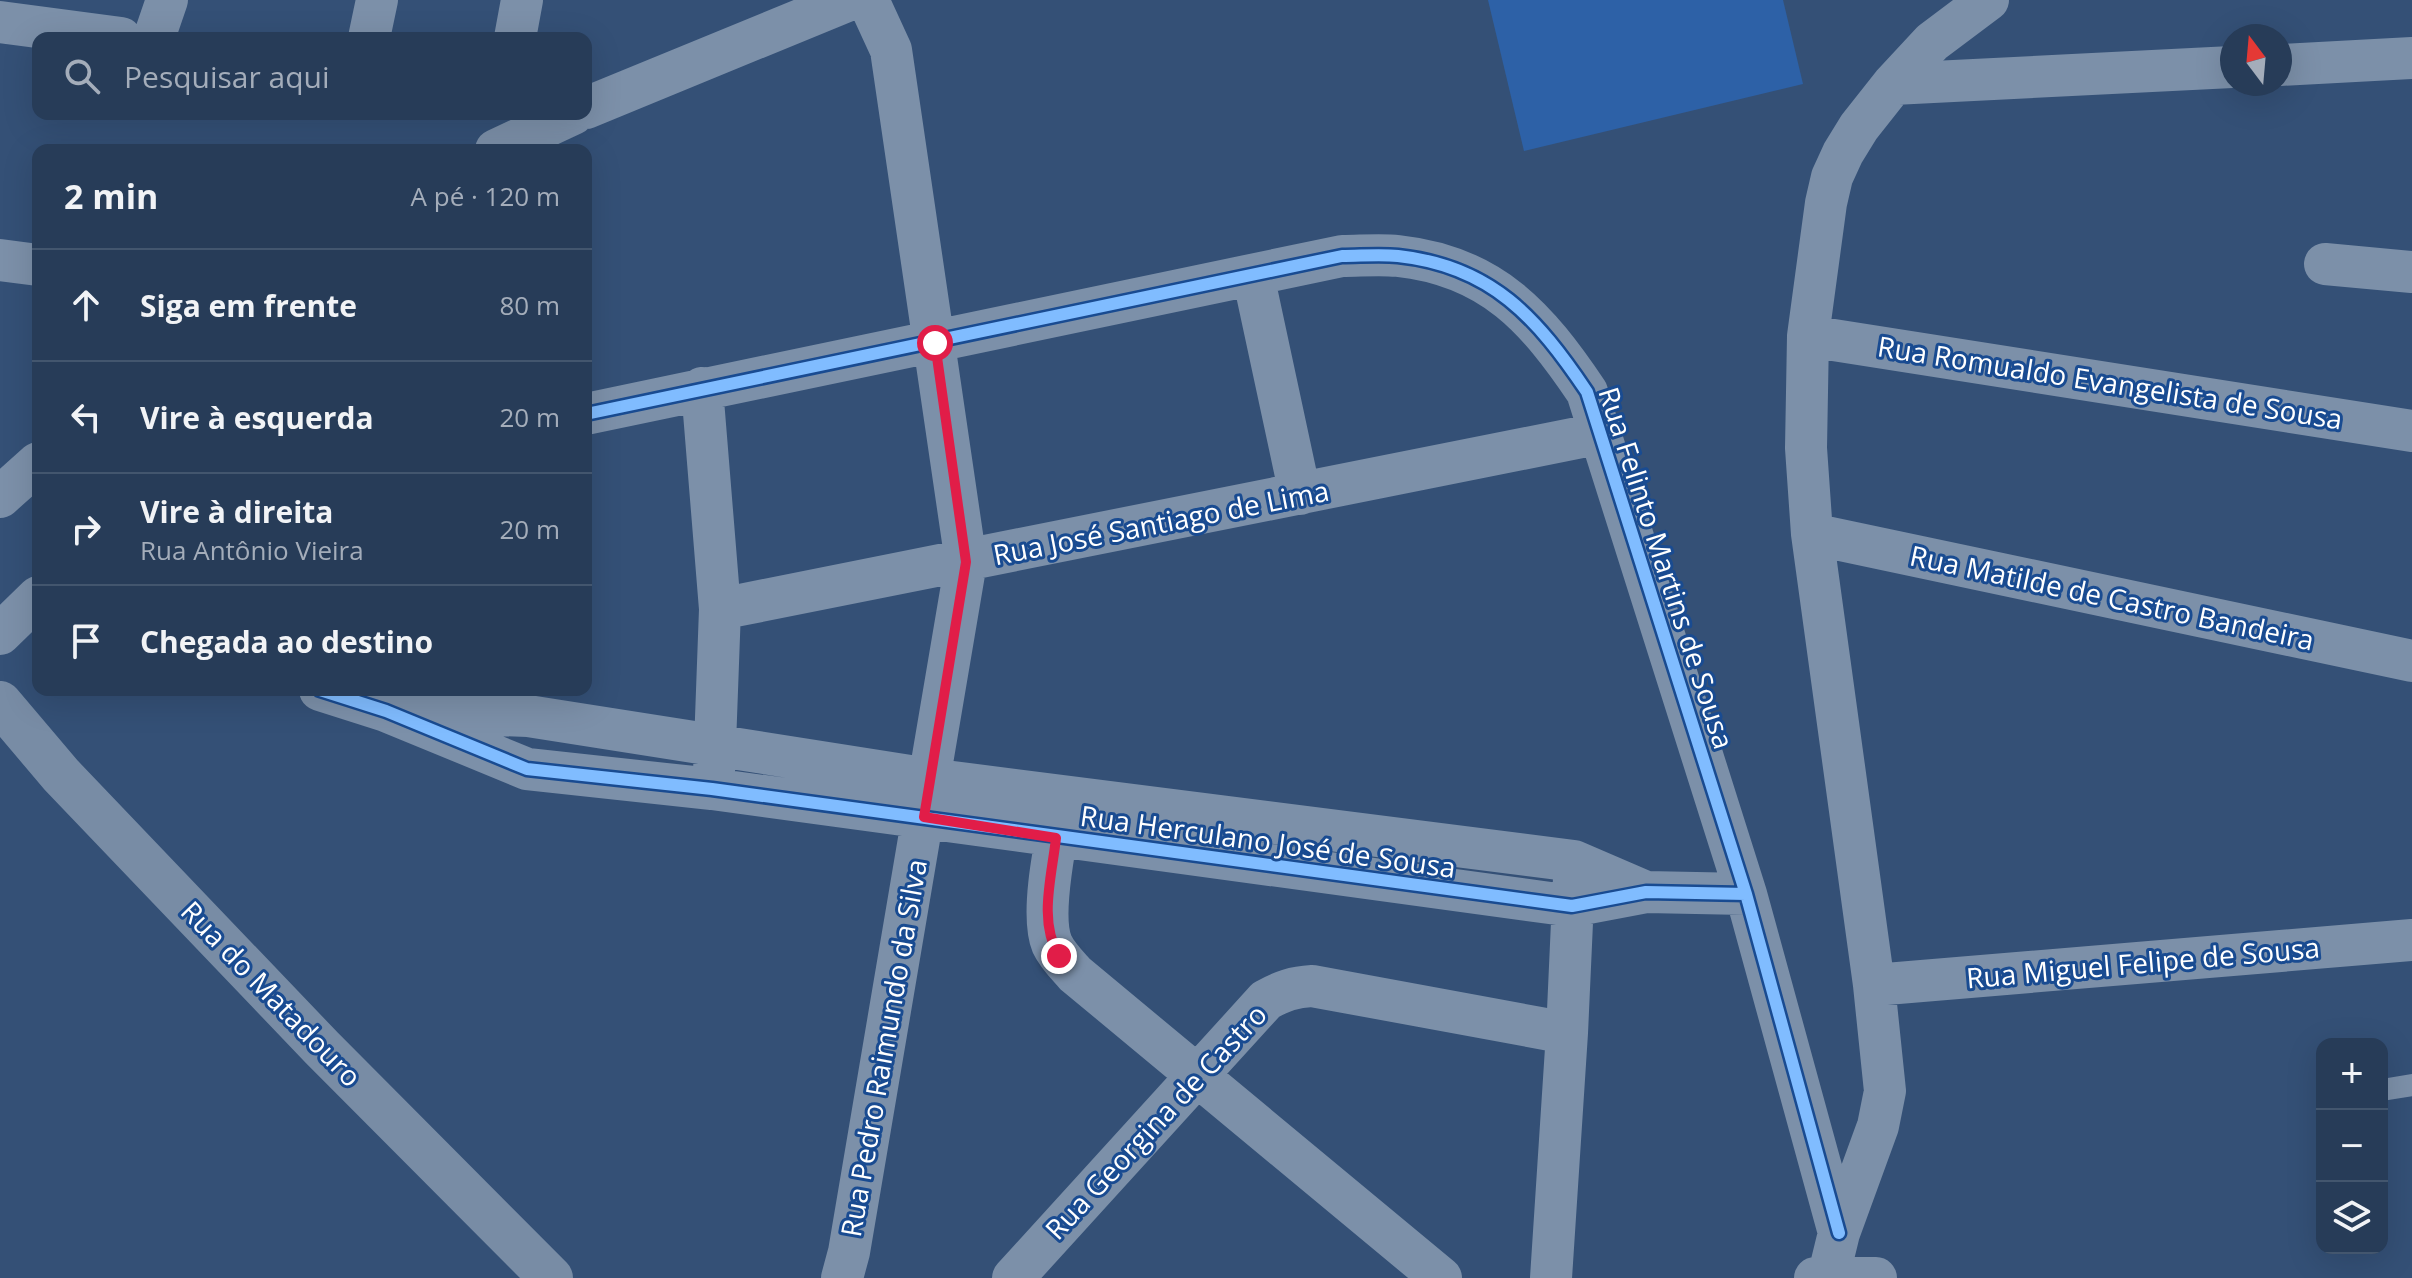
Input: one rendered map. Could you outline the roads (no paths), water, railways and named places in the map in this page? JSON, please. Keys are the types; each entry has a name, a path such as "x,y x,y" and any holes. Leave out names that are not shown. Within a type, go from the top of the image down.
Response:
{"main road":[{"name":"Rua do Matadouro","path":"0,703 61,775 300,1026 551,1278"}],"street":[{"path":"156,32 167,0"},
{"path":"370,32 377,0"},
{"path":"516,32 522,0"},
{"path":"592,105 776,16 849,0"},
{"name":"Rua Pedro Raimundo da Silva","path":"842,1278 849,1252 966,562 891,50 868,0"},
{"name":"Rua Felinto Martins de Sousa","path":"1824,1277 1878,1126 1885,1091 1874,985 1812,534 1806,448 1808,336 1832,177 1859,127 1893,84 1932,42 1988,0"},
{"path":"0,22 76,32"},
{"path":"2292,64 2412,58"},
{"path":"1893,84 2220,68"},
{"path":"509,144 560,120"},
{"name":"Rua Felinto Martins de Sousa","path":"592,413 1342,256 1396,256 1437,263 1481,280 1515,303 1556,346 1587,392 1746,894 1839,1233"},
{"path":"0,260 32,264"},
{"path":"2325,264 2412,272"},
{"path":"1253,275 1300,494"},
{"name":"Rua Romualdo Evangelista de Sousa","path":"1808,336 2412,431"},
{"path":"702,388 720,609 712,789"},
{"name":"Rua José Santiago de Lima","path":"720,609 1602,433"},
{"path":"0,497 32,468"},
{"name":"Rua Matilde de Castro Bandeira","path":"1812,534 2412,661"},
{"path":"0,634 32,604"},
{"name":"Rua Herculano José de Sousa","path":"339,696 386,711 527,769 712,789 926,798 1064,796 1574,861 1646,892"},
{"name":"Rua Herculano José de Sousa","path":"386,711 528,716 716,747 926,798 1056,838 1572,906 1646,892 1746,894"},
{"path":"1064,796 1047,921 1052,944 1075,974 1441,1278"},
{"path":"1551,1278 1567,1033 1574,861"},
{"name":"Rua Miguel Felipe de Sousa","path":"1874,985 2412,940"},
{"name":"Rua Georgina de Castro","path":"1013,1278 1266,1000 1293,987 1312,986 1567,1033"},
{"path":"1824,1277 1876,1278"}],"lane":[{"path":"2388,1089 2412,1085"}]}
